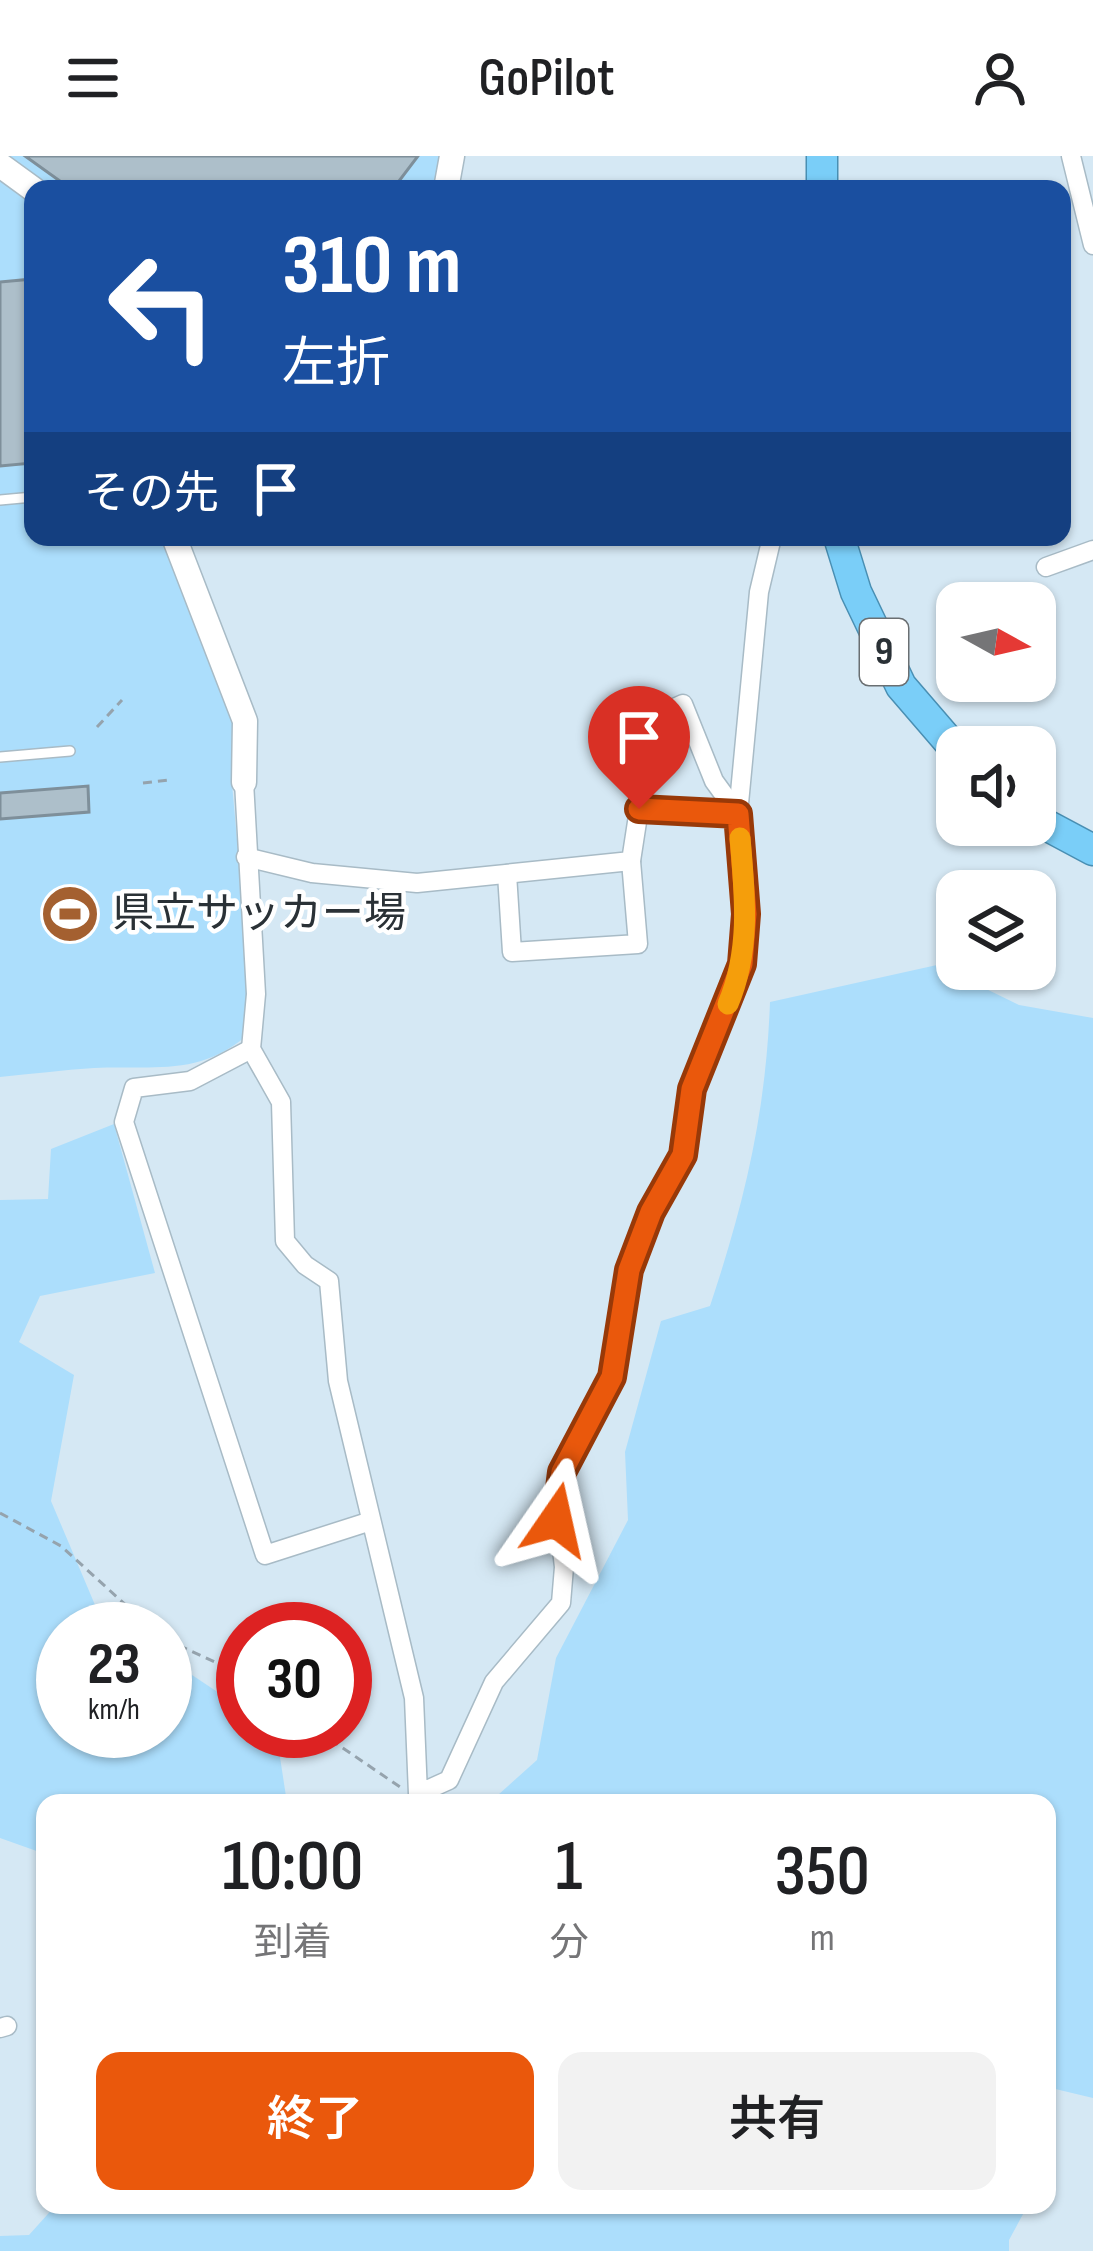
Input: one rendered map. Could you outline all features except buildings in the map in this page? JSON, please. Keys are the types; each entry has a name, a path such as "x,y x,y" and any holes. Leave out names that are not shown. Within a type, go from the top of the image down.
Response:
{"highway":[{"name":"9","path":"841,546 856,592 901,686 936,727"},
{"path":"1056,830 1093,850"}],"street":[{"path":"1071,193 1093,245"},
{"path":"177,546 245,721 246,857 256,994 251,1049 281,1102 285,1241 305,1265 329,1281 338,1382 414,1698 418,1794 449,1780 494,1682 561,1603 564,1567 556,1498 562,1472 612,1377 629,1270 651,1212 683,1155 692,1089 742,964 746,914 738,814 759,592 770,546"},
{"path":"1046,567 1093,550"},
{"path":"605,740 683,704 714,781 738,814"},
{"path":"507,874 512,952 638,944 631,861 639,809 738,814"},
{"path":"246,857 312,873 417,883 631,861"},
{"path":"251,1049 190,1081 134,1088 124,1121 265,1555 371,1521"}],"lane":[{"path":"0,757 70,751"}],"path":[{"path":"97,727 122,700"},
{"path":"143,783 168,780"},
{"path":"0,1513 61,1546 122,1602"},
{"path":"351,1758 418,1794"}],"shaded area":[{"path":"0,156 450,156 447,180 24,180 24,546 169,546 233,720 232,784 251,995 246,1036 210,1058 173,1066 0,1077"},
{"path":"936,965 936,990 988,990 1019,1005 1093,1018 1093,2098 1056,2089 1056,1794 499,1794 537,1760 556,1658 628,1520 625,1452 661,1321 710,1306 752,1156 770,1002"},
{"path":"114,1124 155,1273 40,1296 19,1342 74,1375 51,1501 94,1602 36,1602 36,1758 192,1758 192,1675 216,1691 216,1758 280,1758 286,1794 36,1794 36,1851 0,1838 0,1200 48,1199 51,1149"},
{"path":"48,2214 1023,2214 1009,2240 1009,2251 0,2251 0,2236 29,2235"}],"slow traffic":[{"path":"728,1004 742,964 746,914 740,838"}],"place":[{"name":"県立サッカー場","path":"70,914"}],"route":[{"path":"556,1520 562,1472 612,1377 629,1270 651,1212 683,1155 692,1089 742,964 746,914 738,814 639,809"}]}
